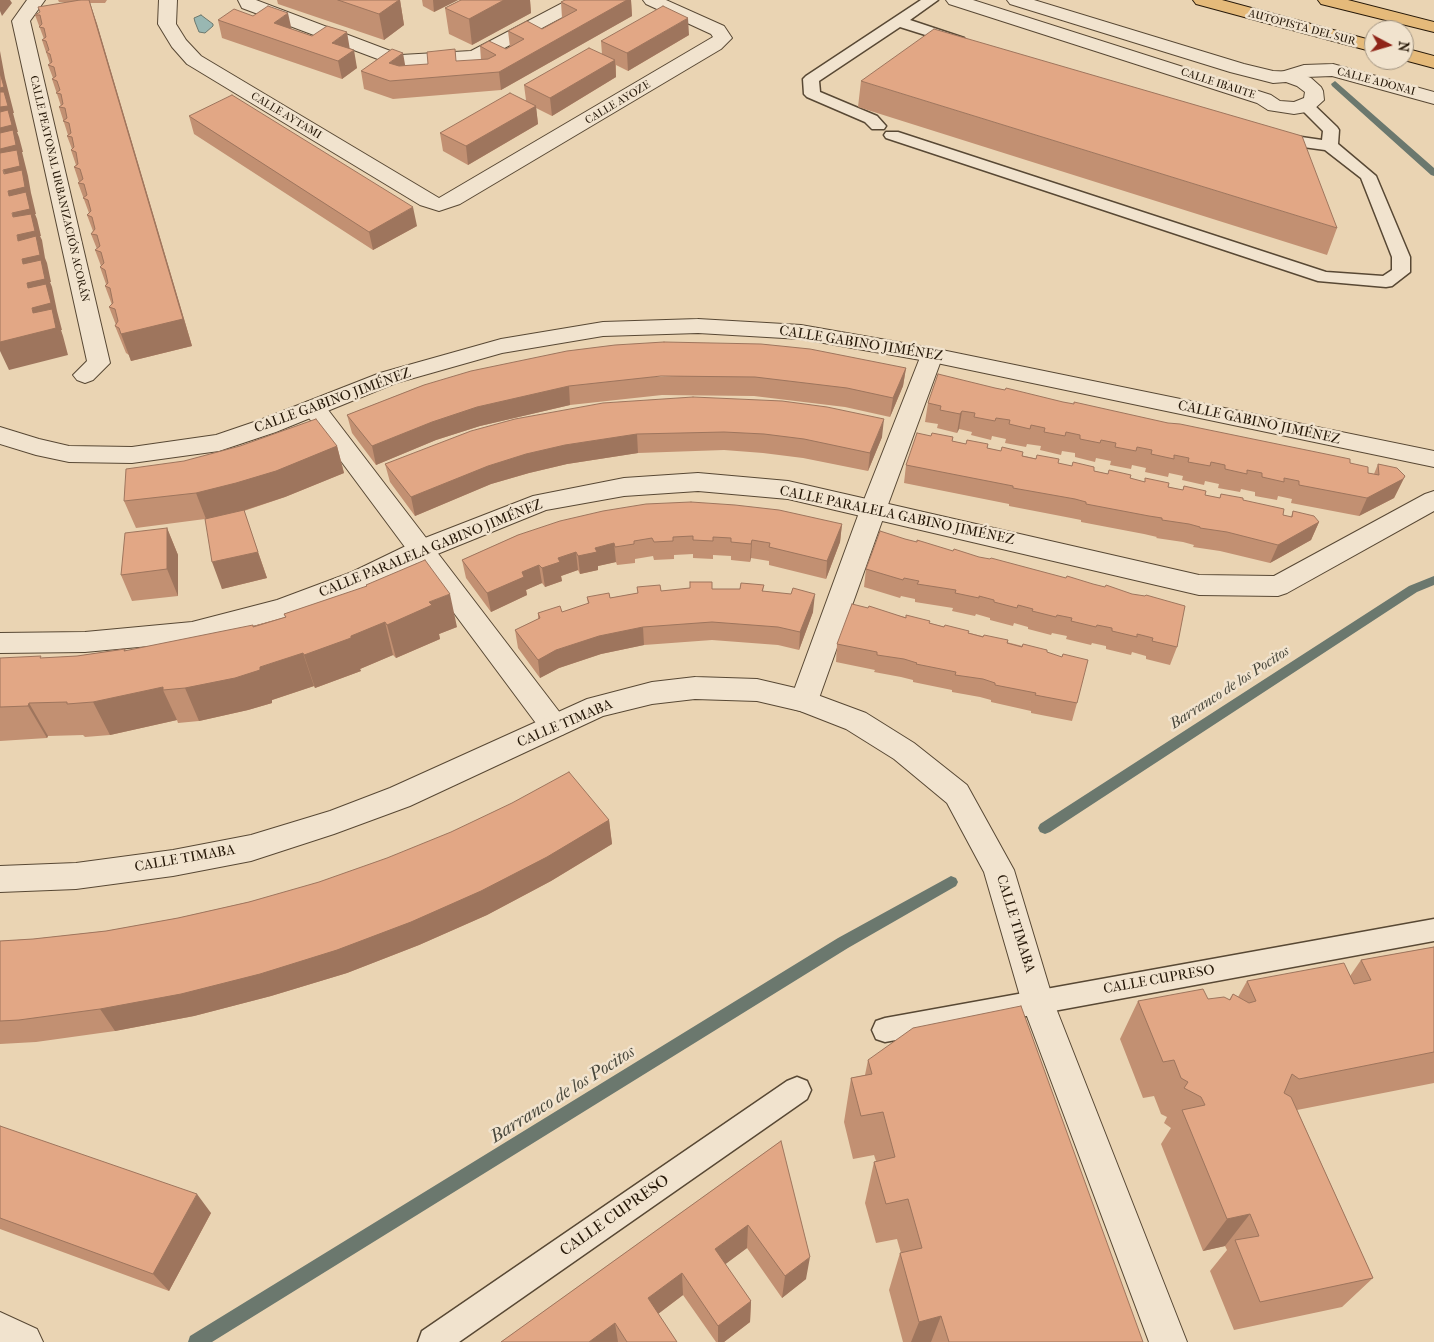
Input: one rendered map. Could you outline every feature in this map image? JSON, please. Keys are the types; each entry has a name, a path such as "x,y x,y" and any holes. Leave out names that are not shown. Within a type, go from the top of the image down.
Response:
{"highway":[{"name":"AUTOPISTA DEL SUR","path":"1202,0 1364,44"},
{"path":"1327,0 1434,27"},
{"path":"1414,57 1434,62"}],"street":[{"name":"CALLE PEATONAL URBANIZACIÓN ACORÁN","path":"36,0 21,21 99,363 85,376"},
{"name":"CALLE AYTAMI","path":"168,0 167,24 178,43 194,60 427,201 439,205"},
{"path":"247,0 248,4 399,61 475,56 581,0"},
{"name":"CALLE AYOZE","path":"439,205 462,195 716,45 723,38 718,30 652,0"},
{"name":"CALLE IBAUTE","path":"955,0 1264,99 1275,106 1294,108 1306,106 1314,100 1314,91 1304,82 1288,76 1273,77 1237,68 1016,0"},
{"name":"CALLE ADONAI","path":"1288,76 1304,71 1333,70 1434,98"},
{"name":"CALLE GABINO JIMÉNEZ","path":"0,435 36,447 69,454 132,455 219,443 268,426 388,378 501,346 603,329 698,326 801,332 932,355 1434,460"},
{"path":"804,701 873,510 932,355"},
{"path":"314,408 554,726"},
{"name":"CALLE PARALELA GABINO JIMÉNEZ","path":"0,643 85,642 192,632 282,609 361,579 421,550 542,502 624,487 707,483 788,490 1199,585 1278,586 1434,500"},
{"name":"CALLE TIMABA","path":"0,879 85,874 173,864 251,848 334,822 400,797 597,707 652,693 695,688 757,690 804,701 856,721 904,751 957,794 999,870 1038,1003 1168,1342"},
{"path":"0,1331 24,1342"}],"lane":[{"path":"931,0 811,79 812,94 871,119 885,130 1324,278 1386,282 1401,272 1401,257 1368,176 1330,146 1276,139 1259,133"},
{"path":"900,22 977,46"},
{"path":"1306,106 1330,130 1330,146"},
{"name":"CALLE CUPRESO","path":"885,1030 1434,930"},
{"name":"CALLE CUPRESO","path":"433,1342 797,1090"}],"water":[{"path":"201,15 213,24 205,33 199,32 194,18"}],"building":[{"path":"89,0 183,319 121,334 119,328 115,326 118,321 115,309 109,307 113,303 110,288 105,286 108,283 105,270 100,267 104,263 101,252 95,250 100,246 97,235 91,234 95,229 92,217 87,215 91,211 88,200 83,198 87,195 84,184 78,183 83,179 80,169 74,167 78,164 76,152 71,150 74,147 72,137 67,136 71,133 69,123 63,121 67,118 65,108 59,107 63,104 61,94 56,93 60,90 57,81 52,79 56,76 54,67 48,65 52,62 50,54 46,52 49,50 46,41 42,40 46,37 44,28 39,27 42,24 40,15 35,15 40,12 38,7"},
{"path":"338,0 399,0 379,14"},
{"path":"461,0 504,0 469,19 445,8"},
{"path":"565,0 627,0 499,72 390,81 361,71 392,49 403,53 389,63 399,66 428,64 427,52 455,49 456,61 488,59 496,55 480,46 489,41 506,49 524,39 508,31 527,21 542,29 577,10 561,2"},
{"path":"268,6 288,13 274,23 312,36 327,26 347,32 332,43 354,50 338,61 218,20 234,9 253,16"},
{"path":"663,6 688,18 627,53 601,41"},
{"path":"934,29 1302,136 1337,228 861,81"},
{"path":"589,48 615,60 550,98 524,85"},
{"path":"0,73 4,87 0,88"},
{"path":"0,92 4,92 8,106 0,107"},
{"path":"510,93 536,106 466,146 440,133"},
{"path":"232,95 413,207 369,232 189,116"},
{"path":"8,110 12,125 0,128 0,112"},
{"path":"13,130 16,145 0,149 0,133"},
{"path":"17,150 20,166 3,170 4,174 22,170 25,187 8,191 9,196 26,192 30,209 12,213 13,217 31,214 35,231 17,235 18,241 36,236 40,255 22,259 23,264 41,260 45,279 27,283 28,288 46,284 51,303 32,308 33,313 52,309 56,328 0,342 0,153"},
{"path":"664,342 761,344 810,349 906,368 893,398 847,388 755,377 661,376 569,386 477,407 432,422 372,446 347,415 424,385 471,371 567,351 615,345"},
{"path":"938,374 995,388 1005,390 1006,388 1063,402 1074,404 1074,402 1168,423 1350,459 1350,463 1368,467 1368,473 1379,475 1378,464 1397,468 1405,476 1403,479 1367,498 1299,485 1299,481 1284,478 1284,482 1262,477 1262,473 1247,470 1247,474 1225,469 1225,465 1211,462 1210,466 1188,462 1189,458 1174,455 1174,459 1151,454 1152,450 1137,447 1136,451 1115,447 1116,443 1101,440 1100,443 1080,439 1080,435 1066,432 1065,436 1044,432 1045,428 1031,425 1030,429 1009,424 1010,420 996,418 995,421 974,417 975,413 962,411 960,414 940,410 941,406 928,403"},
{"path":"693,397 782,401 827,407 884,419 870,453 804,439 764,434 724,432 637,434 565,445 526,454 488,466 411,497 385,464 471,431 515,419 603,403"},
{"path":"316,419 337,446 276,471 236,483 196,493 124,501 126,469 184,461 240,446"},
{"path":"917,433 931,436 932,433 953,437 952,441 966,444 967,440 988,444 987,448 1001,451 1002,447 1023,452 1022,456 1036,459 1037,455 1059,459 1058,463 1072,466 1073,462 1094,467 1094,471 1108,474 1109,470 1131,475 1130,478 1145,482 1145,478 1169,483 1168,487 1183,490 1184,486 1206,491 1205,495 1220,498 1221,494 1243,498 1243,500 1284,509 1283,515 1292,517 1293,511 1314,516 1319,522 1278,545 1227,532 1162,520 1162,518 1086,504 1086,502 1075,499 906,465"},
{"path":"691,502 779,510 842,524 827,561 769,547 770,543 752,540 751,544 731,542 731,538 713,537 713,541 693,540 693,536 673,537 673,541 654,542 652,538 634,541 634,544 615,547 614,543 595,548 597,552 578,556 576,552 558,558 560,562 542,568 539,565 522,572 524,577 487,593 462,560 518,535 560,521 646,504"},
{"path":"244,510 258,552 212,562 205,519"},
{"path":"167,528 167,569 121,575 125,533"},
{"path":"880,531 953,551 954,549 979,557 991,558 1066,578 1067,576 1105,587 1106,585 1132,594 1146,595 1185,606 1177,647 1152,641 1153,638 1137,634 1137,637 1112,631 1112,628 1097,625 1096,627 1071,621 1072,618 1057,615 1056,617 1032,611 1033,609 1018,605 1017,608 979,596 979,598 955,593 956,590 917,584 919,581 904,578 903,580 866,569"},
{"path":"425,560 450,594 429,602 432,605 387,625 385,622 351,636 351,638 304,655 303,653 260,667 260,670 235,678 185,688 163,690 163,687 93,702 67,704 67,702 29,703 28,706 0,707 0,658 77,656 125,649 124,651 253,625 253,627 286,617 284,614 367,586"},
{"path":"690,582 712,582 712,589 740,589 741,583 764,585 762,591 791,594 793,588 815,594 800,632 778,627 712,622 643,627 599,636 556,650 538,660 515,630 540,618 538,613 560,606 562,612 589,603 587,597 609,593 610,598 638,593 637,587 660,585 661,591 690,588"},
{"path":"852,604 868,608 869,606 906,618 906,615 930,621 929,623 969,631 968,633 983,637 984,635 1008,640 1007,643 1022,647 1023,644 1047,650 1047,652 1062,657 1063,654 1088,660 1077,703 1035,695 1036,693 995,685 995,683 983,679 955,675 956,672 916,664 904,659 877,655 877,652 837,644"},
{"path":"569,772 609,820 547,857 481,891 411,922 337,950 260,974 181,994 100,1009 0,1021 0,941 106,931 178,918 249,902 319,882 387,858 451,832 512,803"},
{"path":"1434,947 1434,1052 1299,1079 1292,1074 1284,1093 1291,1097 1373,1278 1260,1302 1235,1240 1259,1236 1250,1214 1227,1219 1182,1110 1205,1105 1201,1097 1184,1088 1188,1082 1181,1078 1174,1060 1163,1062 1138,1001 1203,989 1208,999 1224,997 1230,1000 1233,994 1249,1003 1256,1001 1247,981 1344,963 1354,984 1371,980 1361,960"},
{"path":"1021,1006 1143,1342 949,1342 941,1316 919,1322 900,1253 922,1248 908,1199 886,1204 874,1162 895,1157 883,1112 861,1116 851,1078 872,1074 868,1060 913,1028"},
{"path":"0,1126 197,1194 153,1274 0,1218"},
{"path":"781,1141 810,1257 785,1276 748,1225 715,1249 751,1301 718,1326 682,1273 648,1298 677,1342 627,1342 615,1323 589,1342 501,1342"}],"waterway":[{"name":"Barranco de los Pocitos","path":"1335,84 1434,173"},
{"name":"Barranco de los Pocitos","path":"1045,828 1413,589 1434,580"},
{"name":"Barranco de los Pocitos","path":"196,1342 843,943 951,882"}]}
